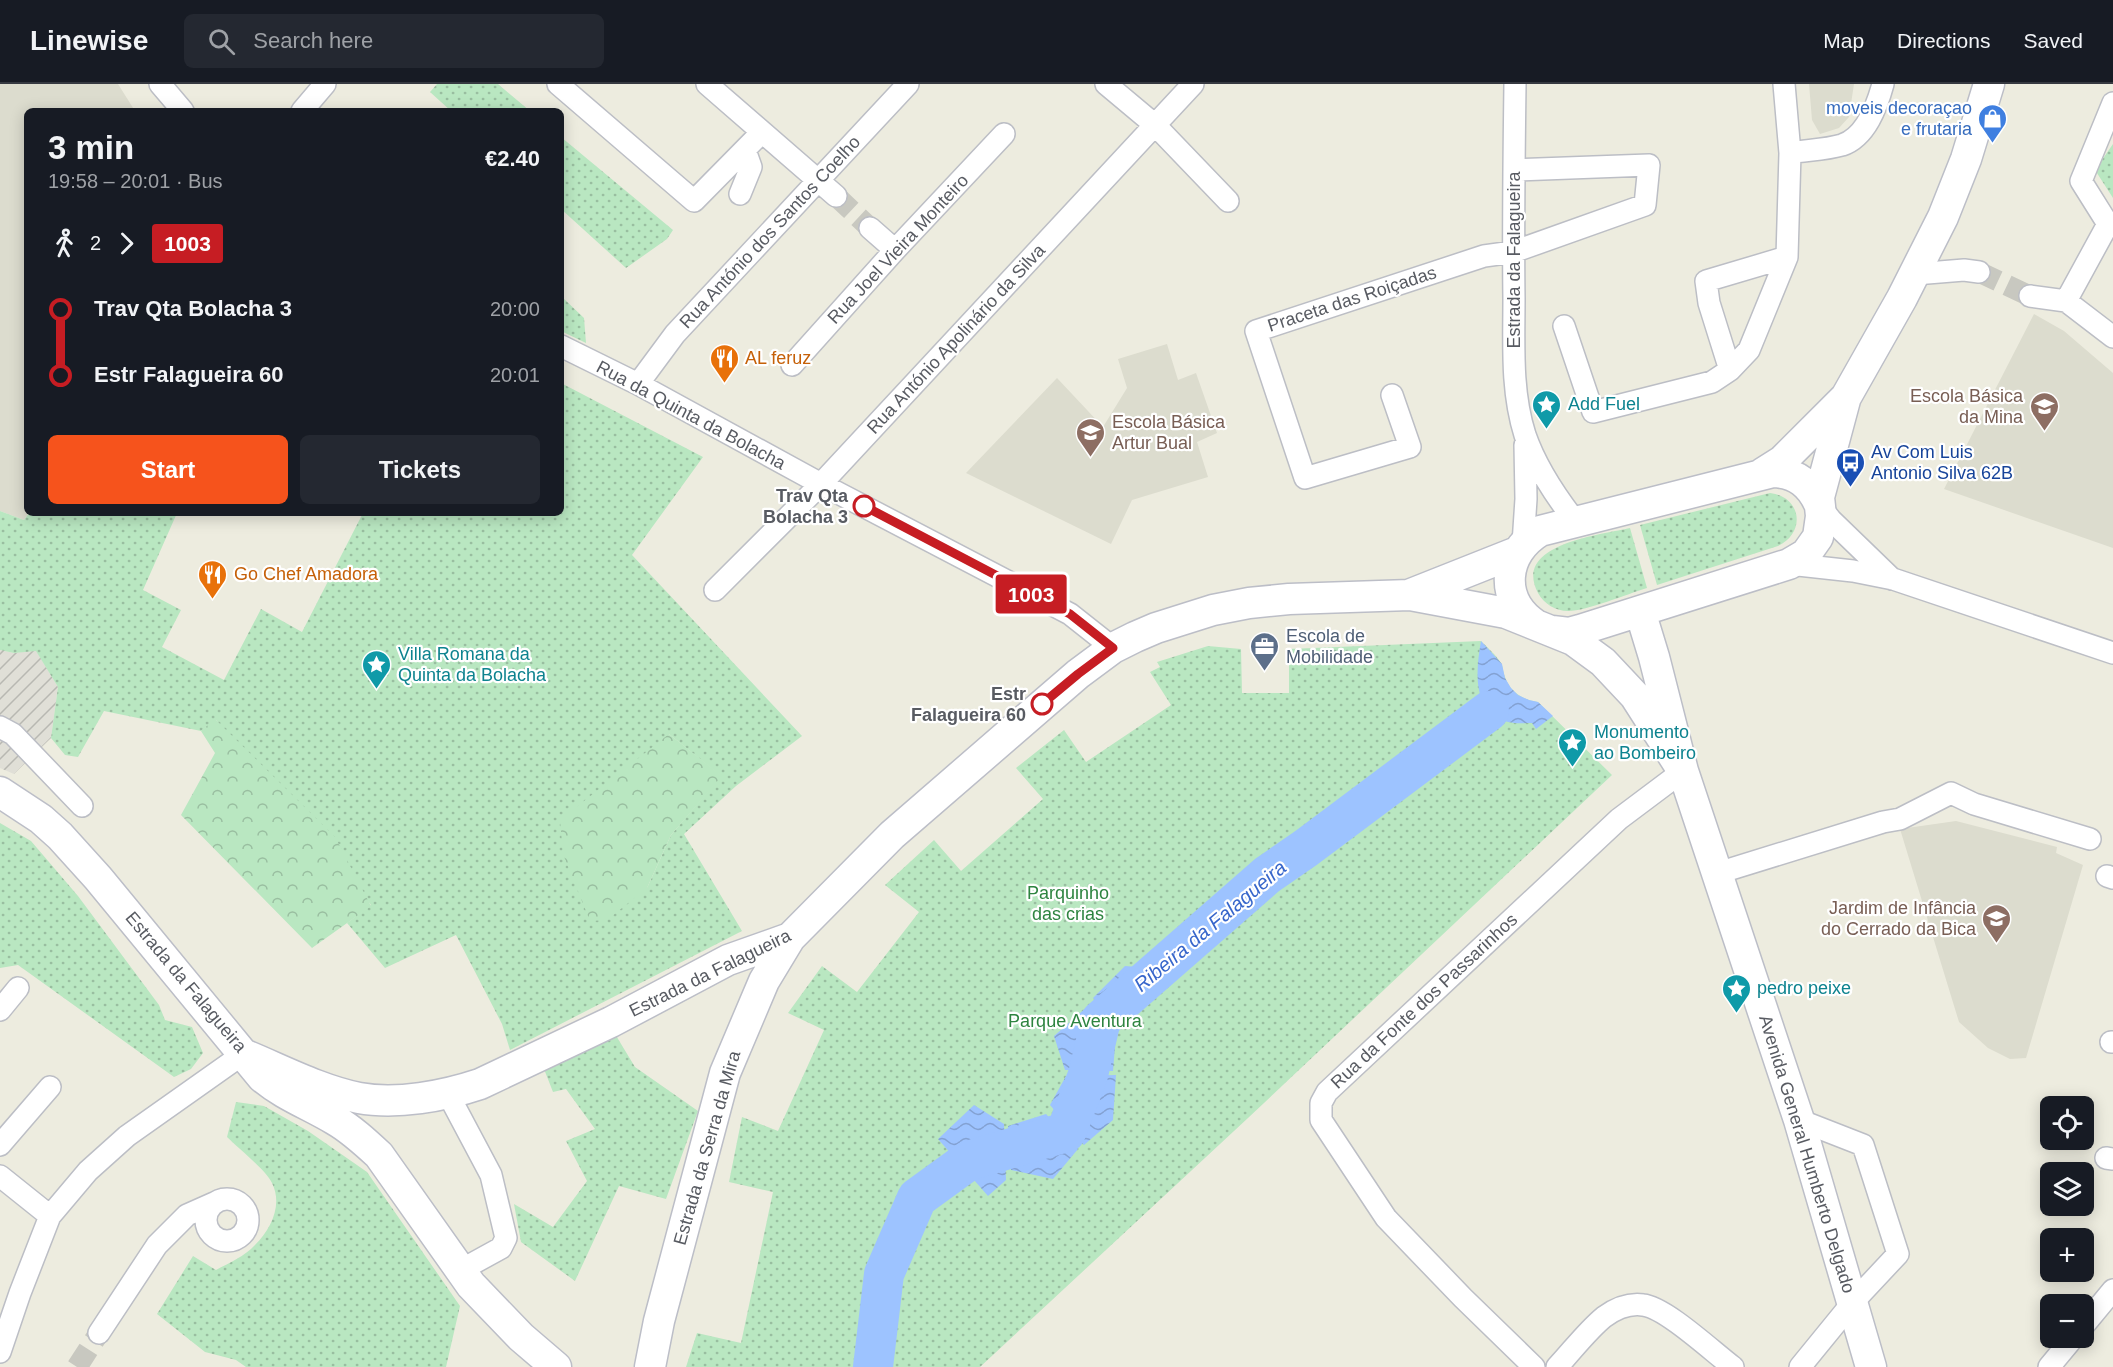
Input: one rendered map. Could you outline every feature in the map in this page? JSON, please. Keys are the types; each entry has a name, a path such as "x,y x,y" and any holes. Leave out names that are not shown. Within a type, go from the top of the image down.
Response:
{"street":[{"path":"160,84 180,108"},
{"path":"305,108 325,84"},
{"path":"558,84 694,201 762,132"},
{"path":"707,84 836,196"},
{"name":"Rua António dos Santos Coelho","path":"638,384 675,334 908,84"},
{"path":"1106,84 1155,125 1228,201"},
{"name":"Rua António Apolinário da Silva","path":"715,590 822,484 1194,84"},
{"name":"Estrada da Falagueira","path":"1515,84 1515,374 1519,410 1525,435 1551,491 1575,521"},
{"path":"1564,326 1593,412 1712,382 1730,369 1749,350 1787,257 1790,153 1784,84"},
{"path":"1790,153 1843,144 1861,132 1877,104 1883,84"},
{"path":"1543,628 1558,633 1580,630 1789,564 1806,554 1813,546 1821,526 1821,488 1846,397 1915,274 1943,217 1966,159 1989,84"},
{"path":"2066,301 2108,224 2081,181 2113,103"},
{"name":"Rua Joel Vieira Monteiro","path":"792,365 895,250 1004,134"},
{"path":"740,194 751,167 744,150"},
{"path":"1514,170 1649,165 1645,205 1514,252"},
{"path":"870,228 895,250"},
{"name":"Praceta das Roiçadas","path":"1392,394 1410,447 1305,478 1256,331 1484,256 1514,252"},
{"path":"1730,369 1709,303 1706,281 1787,257"},
{"path":"1915,274 1964,270 1979,272"},
{"path":"2030,296 2066,301 2113,337"},
{"name":"Rua da Quinta da Bolacha","path":"564,347 638,384 1070,614 1113,648"},
{"path":"1763,473 1782,461 1846,397"},
{"name":"Estrada da Falagueira","path":"1525,435 1526,499 1520,548 1510,573 1512,594 1522,613 1543,628"},
{"path":"1520,548 1540,531 1763,473 1783,472 1810,488 1831,520 1893,579"},
{"name":"Estrada da Falagueira","path":"1410,595 1520,548"},
{"path":"1789,564 1853,571 1893,579 2113,653"},
{"name":"Estrada da Falagueira","path":"0,792 41,819 60,836 98,878 243,1054 336,1092 344,1108 361,1098 423,1098 448,1094 480,1083 547,1054 728,960 790,938 892,835 1078,674 1113,648 1156,628 1213,610 1249,603 1410,595 1506,613 1543,628"},
{"name":"Avenida General Humberto Delgado","path":"1640,611 1683,771 1800,1120 1871,1367"},
{"name":"Avenida General Humberto Delgado","path":"1543,628 1573,640 1619,677 1640,704 1683,771"},
{"path":"0,727 13,734 82,806"},
{"name":"Rua da Fonte dos Passarinhos","path":"1534,1367 1462,1298 1386,1218 1321,1120 1321,1103 1327,1092 1619,819 1683,771"},
{"path":"1718,873 1882,822 1900,819 1951,793 1974,804 2090,839"},
{"name":"Estrada da Serra da Mira","path":"650,1367 659,1321 725,1073 764,981 790,938"},
{"path":"0,1010 18,988"},
{"path":"0,1352 50,1215 88,1172 127,1136 243,1054"},
{"path":"0,1145 50,1087"},
{"path":"448,1094 491,1175 507,1238 501,1248 461,1270"},
{"path":"344,1108 360,1138 379,1155 485,1301 521,1337 556,1367"},
{"path":"1800,1120 1863,1145 1898,1254 1853,1302 1800,1367"},
{"path":"0,1176 50,1215"},
{"path":"99,1333 157,1245 187,1215 214,1203"},
{"path":"2094,1313 2113,1290"},
{"path":"1557,1367 1602,1319 1625,1306 1641,1304 1664,1314 1733,1367"},
{"path":"2049,1367 2065,1348"}],"shaded area":[{"path":"0,84 118,84 133,108 24,108 24,516 27,516 24,520 0,511"},
{"path":"1809,84 1854,84 1849,117 1839,128 1820,134 1812,120"},
{"name":"Escola Básica da Mina","path":"2034,314 2064,331 2113,373 2113,548 1944,489"},
{"name":"Escola Básica Artur Bual","path":"1167,344 1178,380 1196,373 1217,433 1197,442 1208,477 1132,500 1111,544 966,473 1057,378 1103,427 1127,388 1118,359"},
{"path":"0,650 14,653 36,650 58,687 51,738 14,774 0,768"},
{"name":"Jardim de Infância do Cerrado da Bica","path":"1956,821 2057,847 2056,853 2083,865 2026,1058 2010,1059 1988,1048 1959,1022 1900,829"}],"green space":[{"path":"437,84 498,84 526,108 448,108 430,92"},
{"path":"564,139 673,230 667,239 626,268 564,212"},
{"path":"2113,144 2113,198 2095,170"},
{"path":"564,299 584,318 586,343 564,332"},
{"path":"564,385 703,457 632,555 802,736 736,786 684,834 742,931 510,1050 502,1024 456,935 385,968 347,923 371,905 216,720 201,731 104,711 78,757 65,755 51,738 58,687 36,651 14,653 0,650 0,511 24,520 27,516 176,516 143,590 181,610 162,647 224,680 261,609 302,632 361,516 564,516","holes":["669,734 721,776 671,835 647,888"]},
{"path":"1770,493 1789,501 1794,508 1796,525 1787,540 1778,546 1657,585 1640,525"},
{"path":"1630,528 1647,588 1596,605 1568,611 1551,606 1538,593 1533,576 1537,563 1548,553 1581,539"},
{"name":"Parque Aventura","path":"1481,641 1501,663 1507,682 1514,691 1522,697 1538,702 1612,775 980,1367 686,1367 697,1333 741,1343 773,1192 729,1182 742,1117 778,1131 824,1030 788,1013 822,966 857,992 919,912 885,885 934,840 961,871 1043,799 1016,768 1064,730 1086,762 1171,705 1150,672 1160,667 1157,662 1208,646 1241,649 1242,693 1289,693 1289,649"},
{"path":"215,719 335,837 371,906 312,948 181,815 215,753 201,731"},
{"path":"669,734 722,776 671,835 647,888 607,920 590,921 563,854 560,820"},
{"path":"0,823 31,841 78,896 159,1005 165,1020 192,1027 203,1053 191,1069 174,1077 18,965 0,968"},
{"path":"612,1029 635,1067 698,1111 666,1199 619,1186 575,1281 521,1242 514,1204 553,1227 587,1181 566,1141 595,1129 566,1089 553,1092 544,1069"},
{"path":"236,1102 264,1106 308,1131 367,1172 460,1306 446,1367 246,1367 236,1360 205,1352 157,1314 193,1256 216,1270 251,1249 266,1232 274,1216 276,1200 272,1183 258,1166 227,1137"}],"water":[{"path":"1481,641 1502,664 1505,678 1511,688 1518,695 1538,702 1553,716 1536,729 1532,723 1508,722 1496,717 1487,709 1479,689 1478,664"},
{"path":"1125,966 1138,967 1153,987 1151,996 1119,1027 1093,998"},
{"path":"1088,1006 1116,1034 1113,1071 1065,1070 1054,1036"},
{"path":"1116,1075 1113,1120 1084,1145 1050,1105 1066,1076"},
{"path":"974,1105 1004,1124 1006,1180 988,1196 938,1139"},
{"path":"1046,1114 1078,1149 1053,1179 1011,1170 1008,1126"}],"waterway":[{"name":"Ribeira da Falagueira","path":"873,1367 884,1274 917,1198 968,1161 1066,1132 1088,1075 1101,1020 1267,875 1489,711"}],"tunnel":[{"path":"836,196 870,228"},
{"path":"1979,272 2030,296"},
{"path":"77,1367 99,1333"}],"bus line":[{"name":"1003","path":"864,506 1070,614 1113,648 1042,704"}],"place":[{"name":"moveis decoraçao e frutaria","path":"1993,144"},
{"name":"AL feruz","path":"724,384"},
{"name":"Add Fuel","path":"1547,430"},
{"name":"Escola Básica da Mina","path":"2044,432"},
{"name":"Escola Básica Artur Bual","path":"1091,458"},
{"name":"Av Com Luis Antonio Silva 62B","path":"1850,488"},
{"name":"Trav Qta Bolacha 3","path":"864,506"},
{"name":"Go Chef Amadora","path":"213,600"},
{"name":"Escola de Mobilidade","path":"1265,672"},
{"name":"Villa Romana da Quinta da Bolacha","path":"377,690"},
{"name":"Estr Falagueira 60","path":"1042,704"},
{"name":"Monumento ao Bombeiro","path":"1573,768"},
{"name":"Jardim de Infância do Cerrado da Bica","path":"1997,944"},
{"name":"pedro peixe","path":"1736,1014"}],"park label":[{"name":"Parquinho das crias","path":"1068,903"}]}
